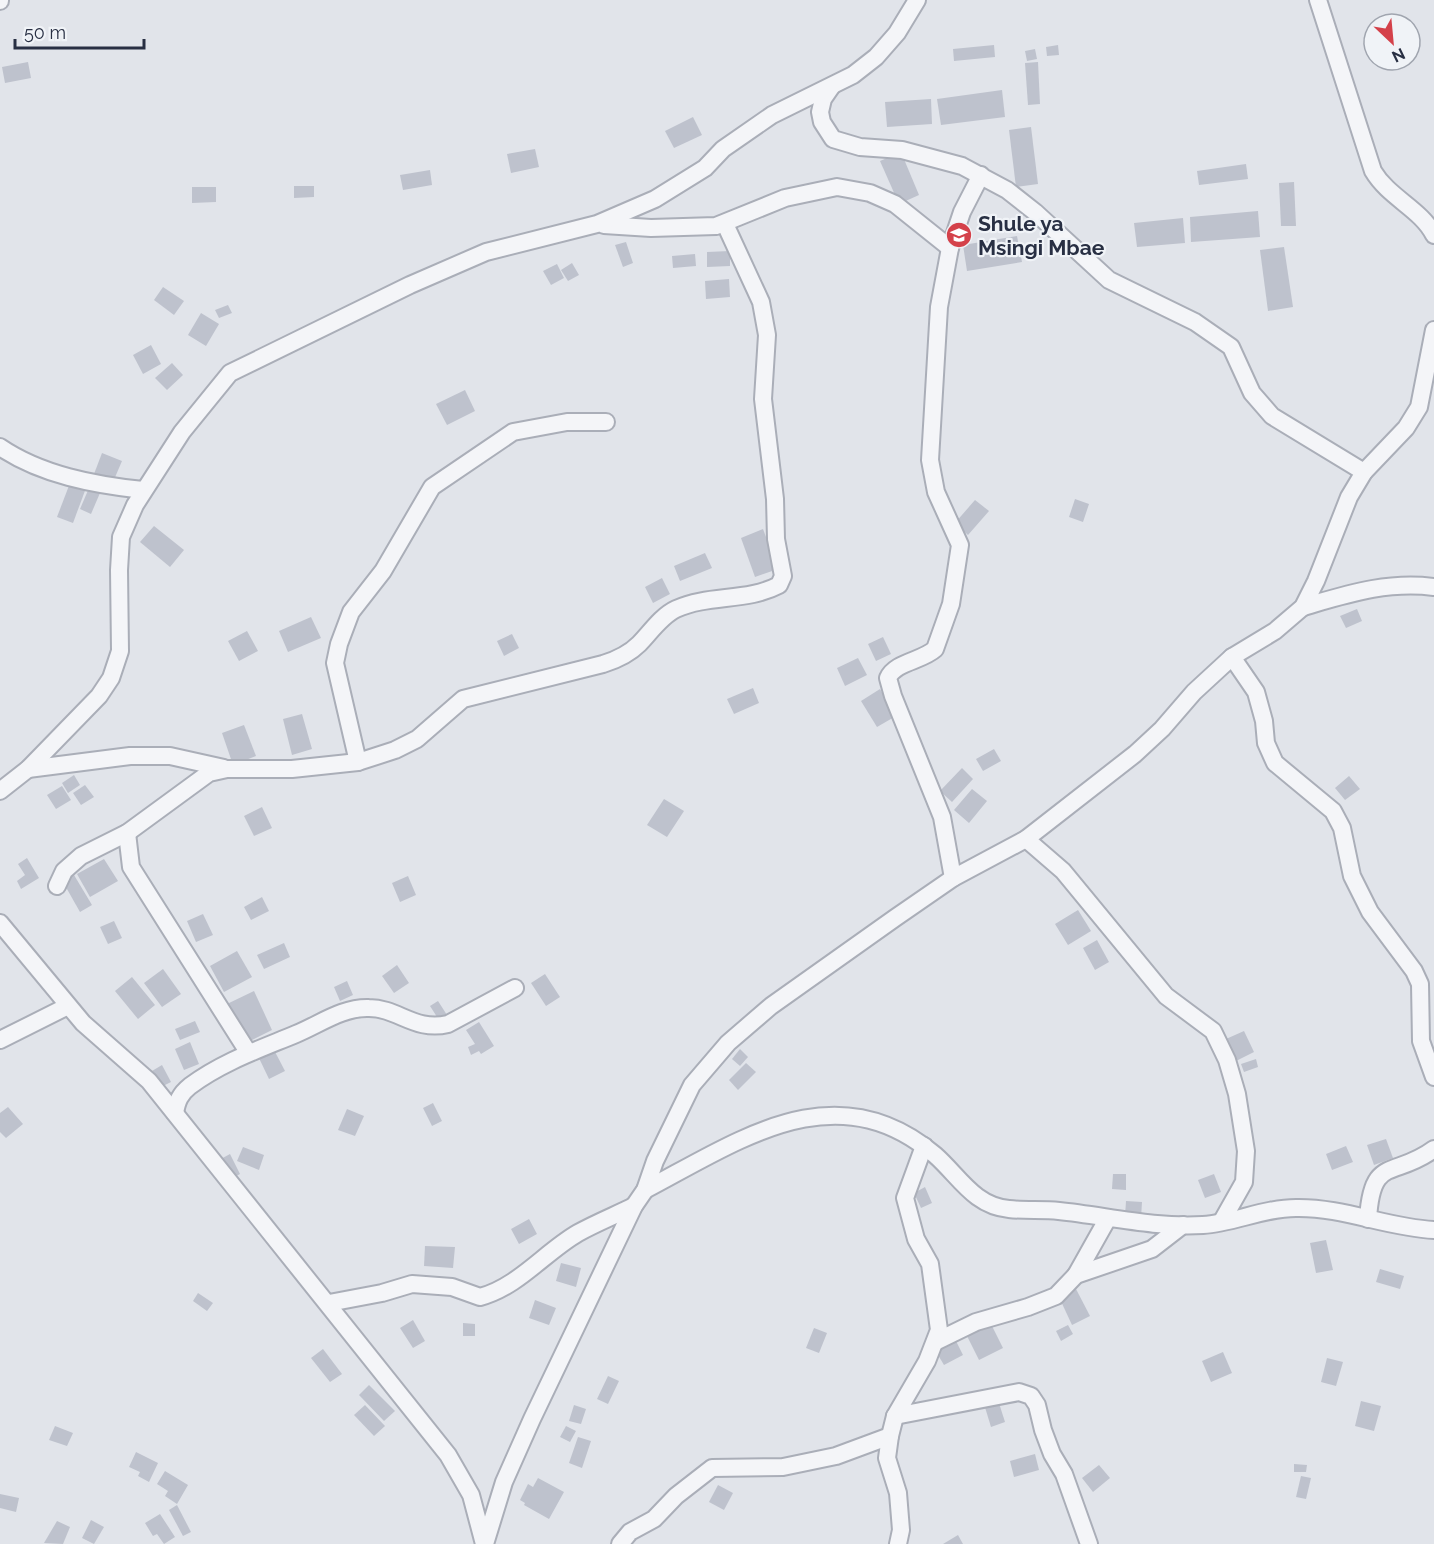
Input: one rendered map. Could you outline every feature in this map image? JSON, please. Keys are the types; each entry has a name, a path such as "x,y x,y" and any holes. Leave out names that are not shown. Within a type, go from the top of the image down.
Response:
{"street":[{"path":"0,791 28,769 99,696 117,666 120,651 121,537 143,490 182,432 230,373 486,252 597,224 655,199 705,168 723,149 764,120 802,98 853,75 876,57 897,33 917,0"},
{"path":"1318,0 1373,171 1383,187 1433,229"},
{"path":"832,86 823,99 820,112 822,122 833,139 860,147 902,150 962,166 1020,199 1109,280 1195,322 1231,347 1252,393 1272,416 1364,472"},
{"path":"953,879 942,817 896,705 888,678 897,669 929,655 935,649 953,596 960,545 936,492 930,460 939,307 950,248 962,212 981,175"},
{"path":"597,224 651,228 725,224 785,198 837,187 870,193 894,204 950,248"},
{"path":"28,769 130,756 170,756 227,769 292,769 358,762 395,750 417,739 463,699 619,658 637,646 673,610 699,601 753,595 771,590 782,582 763,399 767,335 761,302 725,224"},
{"path":"485,1544 504,1482 527,1430 634,1206 645,1190 655,1161 692,1085 728,1043 811,976 953,879 1026,839 1135,754 1162,729 1194,692 1233,657 1275,631 1303,607 1316,581 1348,497 1364,472 1406,428 1419,408 1434,330"},
{"path":"358,762 335,663 339,644 351,612 383,571 432,487 513,432 567,422 606,422"},
{"path":"0,447 25,461 101,485 143,490"},
{"path":"1303,607 1371,588 1406,584 1434,587"},
{"path":"1233,657 1256,692 1264,721 1266,743 1275,763 1333,811 1342,828 1352,876 1370,912 1414,971 1419,984 1420,1041 1434,1077"},
{"path":"57,886 64,871 81,856 127,833 170,803 201,776 227,769"},
{"path":"127,833 131,867 248,1052"},
{"path":"1026,839 1063,872 1166,996 1213,1031 1227,1060 1237,1094 1246,1151 1244,1182 1222,1221"},
{"path":"0,923 68,1006 148,1081 175,1113 329,1303 368,1358 448,1455 471,1495 485,1544"},
{"path":"175,1113 178,1098 190,1086 248,1052 355,1008 382,1009 422,1025 448,1024 515,988"},
{"path":"0,1040 68,1006"},
{"path":"645,1190 725,1147 774,1126 817,1114 854,1117 895,1127 924,1146 983,1203 1008,1209 1057,1210 1151,1224 1204,1225 1252,1213 1296,1208 1368,1219 1407,1229 1434,1230"},
{"path":"898,1544 899,1506 887,1458 890,1436 895,1416 935,1342 940,1320 932,1286 932,1273 916,1239 905,1197 924,1146"},
{"path":"1368,1219 1372,1186 1378,1176 1425,1156 1434,1149"},
{"path":"329,1303 382,1293 412,1284 432,1284 480,1297 487,1295 505,1287 577,1233 634,1206"},
{"path":"935,1342 976,1322 1028,1307 1056,1296 1076,1275 1108,1218"},
{"path":"1076,1275 1152,1249 1183,1225"},
{"path":"895,1416 1018,1392 1031,1396 1037,1405 1043,1430 1064,1474 1089,1544"},
{"path":"620,1544 630,1532 654,1519 676,1496 712,1468 783,1467 836,1456 890,1436"}],"building":[{"path":"994,45 995,57 954,61 953,49"},
{"path":"1058,45 1059,55 1047,56 1046,47"},
{"path":"1035,49 1037,59 1027,61 1025,51"},
{"path":"28,62 31,78 5,83 2,67"},
{"path":"1038,62 1040,104 1028,105 1025,63"},
{"path":"1002,90 1005,117 941,125 937,99"},
{"path":"931,99 932,124 887,127 885,102"},
{"path":"693,117 702,135 674,148 665,131"},
{"path":"1031,127 1038,184 1016,187 1009,130"},
{"path":"535,149 539,167 511,173 507,154"},
{"path":"901,152 919,195 899,204 880,161"},
{"path":"1246,164 1248,179 1199,185 1197,171"},
{"path":"430,170 432,185 403,190 400,175"},
{"path":"1294,182 1296,226 1281,226 1279,183"},
{"path":"294,186 314,186 314,197 294,198"},
{"path":"192,187 216,187 216,202 192,203"},
{"path":"1258,211 1260,237 1191,242 1190,217"},
{"path":"1183,218 1185,243 1137,247 1134,223"},
{"path":"1017,236 1022,262 967,271 963,245"},
{"path":"626,242 633,263 623,267 615,245"},
{"path":"1284,247 1293,307 1268,311 1260,250"},
{"path":"730,251 730,266 707,267 707,252"},
{"path":"695,254 696,266 673,268 672,256"},
{"path":"572,263 579,275 568,281 561,270"},
{"path":"557,264 564,278 551,285 543,271"},
{"path":"729,279 730,297 706,299 705,281"},
{"path":"163,287 184,301 174,315 154,300"},
{"path":"228,305 232,313 219,318 215,310"},
{"path":"201,313 219,324 206,346 188,335"},
{"path":"151,345 161,364 143,374 133,355"},
{"path":"172,363 183,375 167,390 155,378"},
{"path":"465,390 475,411 447,425 436,404"},
{"path":"102,453 122,461 113,482 94,474"},
{"path":"70,483 86,488 73,523 57,517"},
{"path":"89,488 100,493 91,514 80,509"},
{"path":"1075,499 1089,504 1083,522 1069,517"},
{"path":"975,500 989,511 968,535 955,523"},
{"path":"154,526 184,550 170,567 140,542"},
{"path":"763,529 778,569 755,577 741,538"},
{"path":"705,553 712,568 680,581 674,566"},
{"path":"662,578 670,594 653,603 645,587"},
{"path":"1357,609 1362,621 1346,628 1340,616"},
{"path":"311,617 321,638 288,652 279,631"},
{"path":"247,631 258,651 239,661 228,641"},
{"path":"512,634 519,648 504,656 497,641"},
{"path":"883,637 891,654 876,661 868,644"},
{"path":"858,658 867,675 845,686 837,668"},
{"path":"753,688 759,703 734,714 727,699"},
{"path":"880,689 896,716 877,727 861,701"},
{"path":"302,714 312,749 292,755 283,719"},
{"path":"244,725 256,756 233,765 222,733"},
{"path":"994,749 1001,761 983,771 976,759"},
{"path":"962,768 973,779 952,802 940,791"},
{"path":"74,775 80,785 68,793 62,783"},
{"path":"1349,776 1360,789 1345,800 1335,788"},
{"path":"85,785 94,797 81,805 73,793"},
{"path":"62,786 71,800 56,809 47,795"},
{"path":"972,789 987,801 969,823 954,810"},
{"path":"664,799 684,811 667,837 647,825"},
{"path":"262,807 272,828 254,836 244,816"},
{"path":"27,858 39,878 21,889 17,881 25,875 18,864"},
{"path":"104,859 118,881 90,897 77,874"},
{"path":"74,875 92,905 80,912 63,882"},
{"path":"408,876 416,895 400,902 392,883"},
{"path":"262,897 269,911 251,920 244,907"},
{"path":"1078,910 1091,931 1068,945 1055,924"},
{"path":"203,914 213,935 196,942 187,921"},
{"path":"114,921 122,938 108,944 100,927"},
{"path":"1097,940 1109,962 1095,970 1083,948"},
{"path":"284,943 290,957 264,969 257,955"},
{"path":"237,951 252,977 224,992 210,966"},
{"path":"397,965 409,983 394,993 382,976"},
{"path":"163,969 181,994 162,1007 144,983"},
{"path":"545,974 560,997 546,1006 531,983"},
{"path":"132,977 155,1005 138,1019 115,991"},
{"path":"347,981 353,995 340,1001 334,987"},
{"path":"254,991 272,1030 246,1043 227,1004"},
{"path":"438,1001 447,1015 439,1020 430,1006"},
{"path":"195,1021 200,1032 180,1040 175,1029"},
{"path":"479,1022 494,1046 481,1054 479,1051 471,1055 468,1047 475,1044 466,1030"},
{"path":"1244,1031 1254,1052 1236,1061 1226,1039"},
{"path":"190,1042 199,1064 184,1070 175,1049"},
{"path":"273,1048 285,1071 269,1079 258,1056"},
{"path":"740,1049 748,1057 740,1066 732,1059"},
{"path":"1256,1059 1258,1067 1244,1072 1241,1064"},
{"path":"746,1063 756,1072 738,1090 729,1080"},
{"path":"162,1065 171,1082 161,1087 152,1071"},
{"path":"433,1103 442,1121 432,1126 423,1108"},
{"path":"8,1107 23,1124 6,1138 0,1132 0,1113"},
{"path":"347,1109 364,1116 355,1136 338,1130"},
{"path":"1386,1139 1393,1158 1374,1165 1367,1145"},
{"path":"1346,1146 1353,1162 1332,1170 1326,1154"},
{"path":"243,1147 264,1155 259,1170 237,1161"},
{"path":"230,1154 240,1174 229,1180 219,1160"},
{"path":"1113,1174 1126,1174 1126,1190 1112,1189"},
{"path":"1214,1174 1221,1192 1205,1198 1198,1180"},
{"path":"925,1187 932,1203 921,1208 914,1193"},
{"path":"1126,1201 1142,1202 1141,1218 1125,1216"},
{"path":"529,1219 537,1234 519,1244 511,1229"},
{"path":"1326,1240 1333,1270 1316,1273 1310,1243"},
{"path":"425,1246 455,1247 453,1268 424,1266"},
{"path":"561,1263 581,1268 576,1287 556,1281"},
{"path":"1380,1269 1404,1276 1400,1289 1376,1282"},
{"path":"1076,1289 1090,1316 1072,1325 1059,1297"},
{"path":"198,1293 213,1303 207,1311 193,1301"},
{"path":"535,1300 556,1308 549,1325 529,1318"},
{"path":"413,1320 425,1341 413,1348 400,1328"},
{"path":"990,1322 1003,1348 979,1360 966,1334"},
{"path":"463,1323 475,1324 475,1336 463,1336"},
{"path":"1068,1325 1073,1334 1061,1341 1056,1331"},
{"path":"814,1328 827,1333 819,1353 806,1348"},
{"path":"955,1339 963,1355 944,1365 935,1350"},
{"path":"323,1349 342,1374 330,1382 311,1358"},
{"path":"1223,1352 1232,1373 1211,1382 1202,1361"},
{"path":"1327,1358 1343,1362 1336,1386 1321,1382"},
{"path":"608,1376 619,1381 608,1404 597,1399"},
{"path":"369,1385 395,1411 384,1421 359,1395"},
{"path":"998,1400 1005,1422 991,1427 984,1404"},
{"path":"1361,1401 1381,1406 1374,1431 1355,1426"},
{"path":"365,1405 385,1426 374,1436 354,1415"},
{"path":"574,1405 586,1409 581,1424 569,1421"},
{"path":"55,1426 73,1433 67,1446 49,1440"},
{"path":"566,1426 576,1431 570,1442 560,1437"},
{"path":"578,1437 591,1441 582,1468 569,1463"},
{"path":"136,1452 158,1463 149,1482 138,1476 140,1472 129,1467"},
{"path":"1035,1454 1039,1470 1014,1477 1010,1461"},
{"path":"1294,1464 1307,1465 1306,1472 1294,1472"},
{"path":"1099,1465 1110,1478 1093,1492 1082,1478"},
{"path":"165,1471 188,1485 177,1504 165,1496 168,1491 157,1484"},
{"path":"1301,1476 1311,1478 1306,1499 1296,1497"},
{"path":"538,1478 564,1492 549,1519 524,1505 525,1503 520,1500 528,1484 533,1487"},
{"path":"718,1485 733,1493 724,1510 709,1502"},
{"path":"0,1494 19,1498 16,1512 0,1508"},
{"path":"177,1505 191,1532 183,1536 169,1510"},
{"path":"160,1514 175,1537 164,1544 157,1534 153,1536 145,1523"},
{"path":"91,1520 104,1527 94,1544 82,1538"},
{"path":"57,1521 70,1527 63,1544 44,1543"},
{"path":"958,1535 963,1544 943,1544"}],"place":[{"name":"Shule ya Msingi Mbae","path":"959,235"}]}
